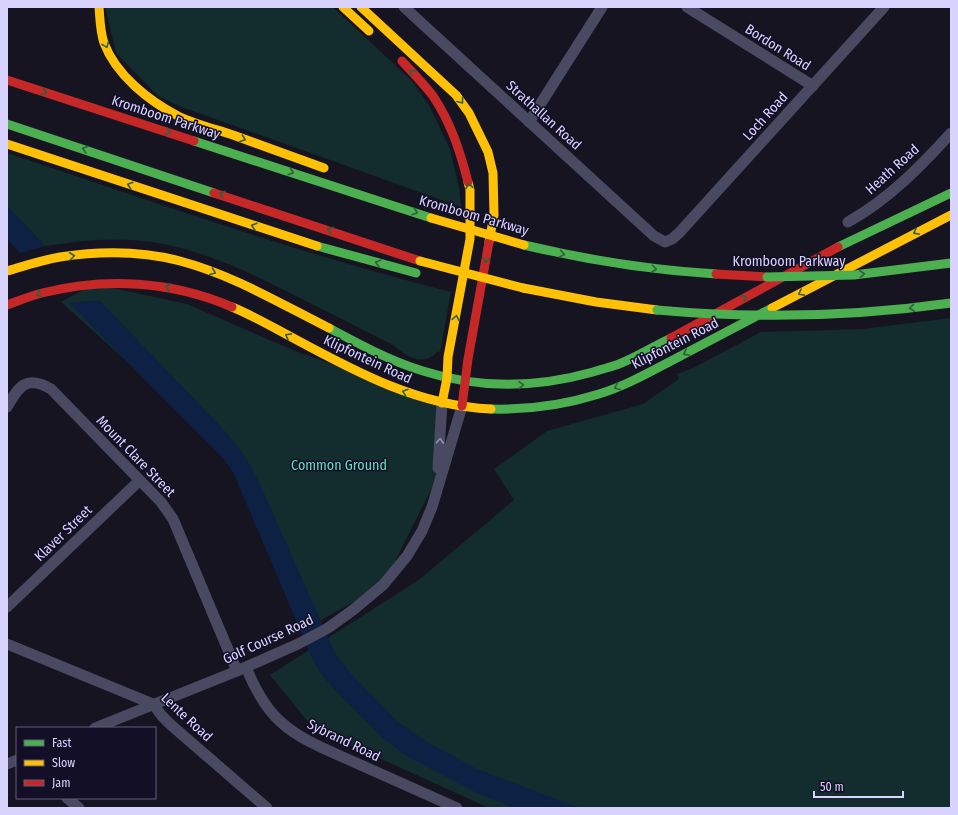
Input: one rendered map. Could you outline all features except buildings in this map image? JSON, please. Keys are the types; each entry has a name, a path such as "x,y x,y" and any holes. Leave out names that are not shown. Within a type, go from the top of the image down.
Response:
{"main road":[{"path":"99,7 98,16 103,38 120,71 132,85 156,103 179,116 331,171"},
{"path":"343,7 378,39"},
{"path":"361,7 456,95 469,112 479,130 488,152 493,173 494,215 462,406"},
{"path":"395,55 421,81 446,117 457,143 470,190 470,239 448,357 447,378 442,403"},
{"name":"Kromboom Parkway","path":"7,80 431,218 553,252 615,264 701,274 799,277 854,275 951,263"},
{"path":"7,124 518,292 683,312 765,316 864,313 951,303"},
{"path":"7,144 316,246 420,274"},
{"name":"Klipfontein Road","path":"7,271 27,264 58,257 88,254 118,253 180,261 211,271 240,283 384,356 422,371 466,382 514,385 536,384 575,377 619,364 688,329 824,254 951,193"},
{"path":"440,211 483,226 521,244"},
{"name":"Klipfontein Road","path":"7,305 40,293 62,288 94,284 121,282 148,284 178,289 205,296 231,307 364,375 387,386 415,396 442,403 462,406 506,409 558,404 600,394 634,380 951,214"},
{"path":"453,282 488,290"}],"street":[{"name":"Strathallan Road","path":"404,7 654,236 665,242"},
{"path":"529,122 602,7"},
{"name":"Bordon Road","path":"687,7 813,86"},
{"name":"Loch Road","path":"665,242 672,239 679,233 884,7"},
{"name":"Heath Road","path":"848,222 887,197 911,177 951,133"},
{"name":"Mount Clare Street","path":"7,407 19,388 26,384 34,382 51,389 161,502 173,519 242,669"},
{"name":"Golf Course Road","path":"437,486 442,403"},
{"name":"Golf Course Road","path":"97,727 242,669 298,644 328,628 353,610 383,585 404,561 422,531 432,507 462,406"},
{"name":"Klaver Street","path":"7,607 139,481"},
{"name":"Lente Road","path":"7,644 153,704 171,725 267,808"},
{"name":"Sybrand Road","path":"242,669 255,685 272,712 282,723 296,733 334,753 457,808"},
{"path":"68,799 79,808"}],"green space":[{"path":"105,7 333,7 411,80 429,105 450,149 459,187 461,207 179,106 158,96 116,53"},
{"path":"7,153 283,244 451,292 440,353 438,351 426,359 409,356 393,345 258,277 196,252 174,246 130,240 108,240 45,246 7,206"},
{"name":"Common Ground","path":"94,284 187,304 295,351 442,403 438,476 383,585 309,627 236,460 61,302"},
{"path":"951,318 951,808 489,808 313,728 270,675 420,579 514,500 494,469 547,431 643,404 679,379 677,374 693,368 761,332 862,329"}],"water":[{"path":"7,206 45,246 20,253 7,239"},
{"path":"99,300 235,443 258,480 335,653 351,674 397,721 427,742 477,769 580,808 514,808 473,791 405,755 383,738 335,690 321,674 312,658 234,474 225,460 69,303"}],"traffic: fast":[{"path":"7,124 214,193"},
{"path":"194,141 431,218"},
{"path":"838,247 951,193"},
{"path":"524,245 619,264 716,274"},
{"path":"317,246 416,273"},
{"path":"767,277 854,275 951,263"},
{"path":"657,310 731,315 804,315 840,314 914,308 951,303"},
{"path":"491,409 518,409 545,406 586,398 609,391 645,375 772,308"},
{"path":"329,328 387,357 423,371 465,381 508,384 550,381 593,372 626,361 671,338"}],"traffic: slow":[{"path":"99,7 100,25 104,43 109,55 125,76 156,103 191,122 233,135 324,168"},
{"path":"343,7 369,31"},
{"path":"361,7 456,95 469,113 488,152 493,173 494,215 489,242"},
{"path":"7,144 317,246"},
{"path":"442,403 447,378 448,357 470,239 470,190 468,182"},
{"path":"772,308 951,215"},
{"path":"431,218 524,245"},
{"path":"7,271 53,258 75,255 105,253 151,255 180,261 219,274 275,300 329,328"},
{"path":"420,261 523,288"},
{"path":"523,288 596,302 657,310"},
{"path":"232,307 365,375 389,385 413,394 439,401 491,409"}],"traffic: jam":[{"path":"402,61 433,96 445,116 462,159 468,182"},
{"path":"7,80 194,141"},
{"path":"214,193 420,261"},
{"path":"462,406 468,359 489,242"},
{"path":"671,338 838,247"},
{"path":"716,274 767,277"},
{"path":"7,305 38,294 66,288 90,285 138,284 186,292 209,298 232,307"}]}
